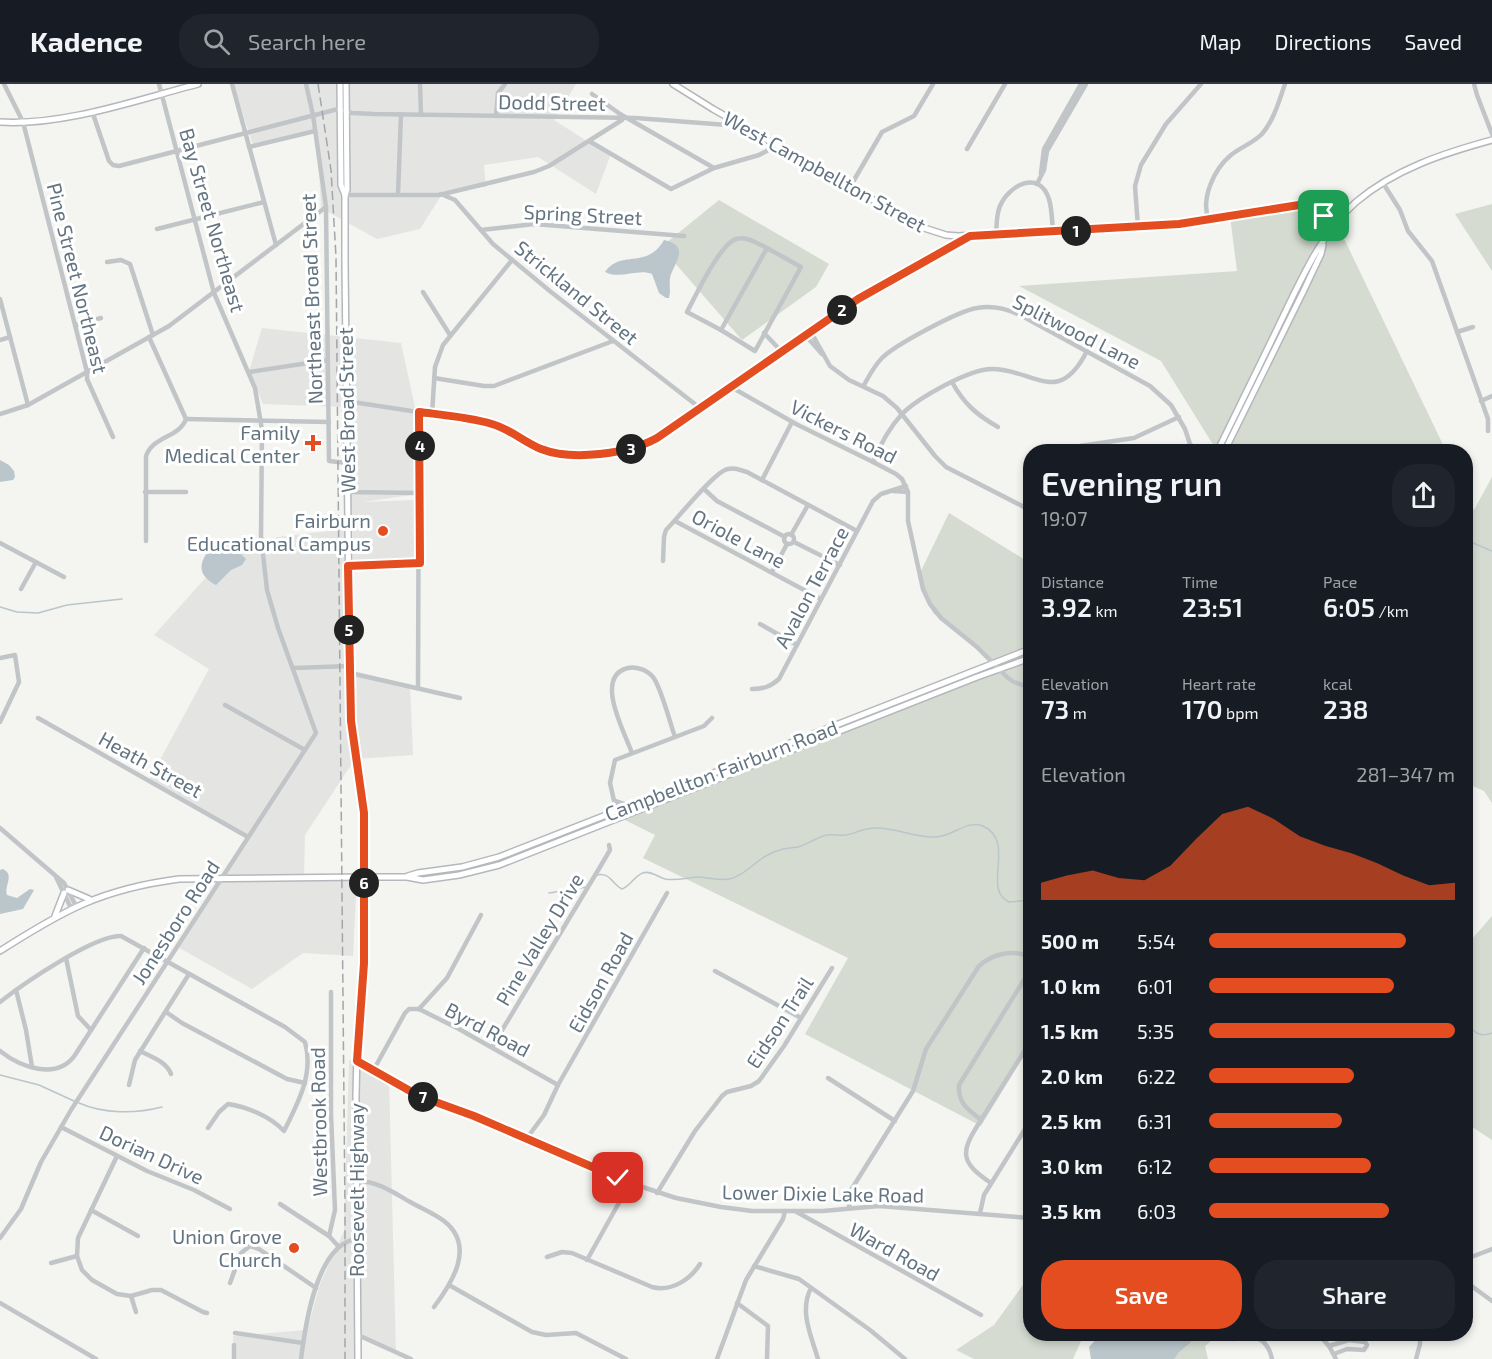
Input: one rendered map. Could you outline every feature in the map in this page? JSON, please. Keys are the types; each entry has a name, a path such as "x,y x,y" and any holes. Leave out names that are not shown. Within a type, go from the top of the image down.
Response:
{"main road":[{"path":"0,122 58,119 198,84"},
{"name":"West Broad Street","path":"340,84 344,111 347,190 345,195 346,401 350,674 353,747 364,813 364,877"},
{"name":"West Broad Street","path":"344,111 346,84"},
{"name":"West Campbellton Street","path":"674,84 921,227 946,235 1053,232 1209,221 1299,205 1337,212 1354,204"},
{"path":"1221,444 1309,264 1337,223 1354,204 1383,183 1436,156 1492,140"},
{"path":"1316,208 1337,223"},
{"path":"1228,444 1321,254 1328,225 1324,216 1316,208"},
{"name":"Campbellton Fairburn Road","path":"407,877 487,861 1023,652"},
{"name":"Campbellton Fairburn Road","path":"0,951 55,916 90,899 121,889 152,883 179,879 407,877 423,880 498,865 1023,660"},
{"name":"Roosevelt Highway","path":"358,1359 357,1061 364,963 364,877"},
{"path":"55,916 66,891 90,899"}],"street":[{"name":"Pine Street Northeast","path":"4,84 23,122 76,325 87,379 113,437"},
{"name":"Bay Street Northeast","path":"159,84 214,293 255,388 261,421 261,536 264,568 273,612 292,668"},
{"path":"232,84 276,245"},
{"name":"Northeast Broad Street","path":"306,84 313,115 326,207 329,461 347,463"},
{"path":"420,84 421,115"},
{"path":"496,116 498,93 506,84"},
{"path":"850,187 882,132 914,116 933,84"},
{"path":"967,149 1005,84"},
{"path":"1037,184 1044,149 1081,84"},
{"path":"1041,173 1044,170 1047,151 1086,84"},
{"path":"1138,227 1135,186 1141,165 1166,124 1201,84"},
{"path":"1209,221 1208,193 1218,170 1230,155 1255,140 1265,130 1278,106 1285,84"},
{"path":"1474,84 1492,134"},
{"path":"592,94 626,119 714,168"},
{"name":"Dodd Street","path":"92,111 109,161 119,166 328,111 626,119 727,125 740,123"},
{"path":"398,195 401,114"},
{"path":"345,195 441,194 542,169 626,119"},
{"path":"249,147 315,131"},
{"path":"589,141 672,189 714,168 759,155 778,145"},
{"path":"996,234 998,213 1005,197 1019,184 1026,182 1043,188 1049,198 1053,232"},
{"path":"1383,183 1400,210 1408,231 1432,261 1488,418 1488,431"},
{"name":"Strickland Street","path":"441,194 455,200 481,230 512,260 700,408"},
{"path":"157,229 264,202"},
{"path":"0,414 28,405 181,318 326,207"},
{"name":"Spring Street","path":"481,230 534,224 684,236"},
{"path":"346,401 490,423 542,449 558,453 621,451 644,445 874,289 970,236"},
{"path":"737,239 752,240 767,248 801,267 755,351 687,312 724,247 737,239"},
{"path":"721,330 767,248"},
{"path":"107,262 121,260 130,264 151,336 186,419"},
{"path":"432,414 438,356 450,335 512,260"},
{"path":"423,292 450,335"},
{"path":"0,298 28,405"},
{"name":"Splitwood Lane","path":"864,385 876,365 890,351 957,314 978,308 996,307 1015,312 1150,386 1160,394 1179,417 1190,444"},
{"path":"76,325 101,318"},
{"path":"1457,332 1473,327"},
{"path":"764,333 782,352"},
{"path":"808,334 830,366 840,375 884,396 946,467 1023,506"},
{"path":"0,340 10,337"},
{"path":"434,378 494,386 613,341"},
{"path":"873,462 887,434 902,414 917,402 952,382 973,372 991,369 1040,382 1056,382 1075,371 1087,351"},
{"path":"249,372 328,360"},
{"path":"952,382 959,396 969,408 998,427"},
{"name":"Vickers Road","path":"731,387 792,422 896,474 907,489"},
{"path":"1481,401 1492,396"},
{"path":"418,687 419,412"},
{"path":"1094,444 1134,438 1179,417"},
{"path":"186,419 329,422"},
{"path":"146,541 145,462 148,451 157,441 179,430 186,419"},
{"path":"762,480 792,422"},
{"path":"663,561 666,530 716,475 726,469 738,469 762,480 857,531"},
{"path":"704,489 717,501 785,537 791,535 808,505"},
{"path":"907,489 908,521 926,597 941,618 969,640 998,669 1014,682 1023,685"},
{"name":"Avalon Terrace","path":"752,689 773,685 779,679 873,501 881,494 907,489"},
{"path":"145,492 186,492"},
{"path":"347,492 420,493"},
{"name":"Oriole Lane","path":"675,520 821,599"},
{"path":"791,535 794,542 840,565"},
{"path":"785,537 787,544"},
{"path":"772,572 787,544 794,542"},
{"path":"0,543 64,577"},
{"path":"21,589 36,562"},
{"path":"348,566 420,563"},
{"path":"760,624 797,645"},
{"path":"0,658 15,655 20,682 0,722"},
{"path":"292,668 350,666"},
{"name":"Jonesboro Road","path":"0,1238 21,1209 41,1162 61,1126 316,733 292,668"},
{"path":"632,753 610,695 611,683 617,674 627,668 638,668 654,678 675,737"},
{"path":"350,674 460,698"},
{"path":"225,705 305,750"},
{"name":"Heath Street","path":"38,718 248,837"},
{"path":"609,814 614,808 615,801 610,783 615,760 704,726 712,718"},
{"path":"615,801 630,806"},
{"path":"0,828 55,874 74,907"},
{"name":"Pine Valley Drive","path":"492,1047 610,850 609,845"},
{"name":"Eidson Road","path":"558,1085 667,893"},
{"path":"419,1010 447,978 482,915"},
{"path":"0,1002 66,958 113,936 127,938 285,1027 305,1042 307,1051 303,1093 284,1131 278,1125 247,1108 228,1104 208,1128"},
{"path":"0,1051 15,1062 32,1067 53,1069 65,1065 71,1060 144,948"},
{"path":"849,1208 851,1190 913,1091 926,1049 979,966 990,958 1012,953 1023,954"},
{"path":"66,958 78,1016 91,1030"},
{"name":"Eidson Trail","path":"657,1193 695,1131 716,1103 727,1092 751,1086 759,1081 832,968"},
{"path":"715,971 801,1018"},
{"path":"129,1085 135,1060 189,974"},
{"path":"981,1120 963,1106 959,1085 1023,981"},
{"path":"16,990 32,1067"},
{"name":"Westbrook Road","path":"329,1236 335,1210 331,1114 331,992"},
{"name":"Byrd Road","path":"373,1071 405,1013 410,1009 419,1010 492,1047 558,1085"},
{"path":"166,1012 182,1023 287,1079 305,1083"},
{"path":"141,1051 163,1063 169,1068 171,1074"},
{"path":"991,1183 974,1172 967,1160 968,1141 1023,1053"},
{"name":"Lower Dixie Lake Road","path":"357,1061 419,1096 527,1138 657,1193 721,1207 795,1212 892,1206 1023,1216"},
{"path":"828,1078 895,1121"},
{"path":"527,1138 544,1115 558,1085"},
{"name":"Dorian Drive","path":"61,1126 147,1171 194,1190 230,1209"},
{"path":"980,1213 984,1195 1023,1132"},
{"path":"117,1156 78,1238 77,1256 82,1270 92,1280 117,1294 131,1296 161,1290 207,1313"},
{"path":"357,1181 378,1184 441,1219 458,1239 460,1253 458,1267 434,1307"},
{"path":"587,1260 630,1183"},
{"path":"280,1204 329,1236 339,1247"},
{"path":"91,1210 138,1236"},
{"path":"717,1359 746,1280 783,1219 785,1211"},
{"name":"Ward Road","path":"795,1212 981,1315"},
{"path":"301,1359 316,1288 325,1267 339,1247 356,1239"},
{"path":"230,1283 241,1253 250,1246 259,1249 316,1288"},
{"path":"1473,1256 1492,1249"},
{"path":"547,1257 562,1252 572,1253 660,1289 670,1288 694,1274 700,1264"},
{"path":"51,1263 77,1256"},
{"path":"754,1266 792,1276 870,1330 905,1359"},
{"path":"449,1285 532,1332 546,1335 576,1333 626,1359"},
{"path":"1473,1287 1492,1301"},
{"path":"811,1288 805,1303 805,1311 818,1359"},
{"path":"131,1296 136,1312"},
{"path":"0,1303 96,1359"},
{"path":"737,1303 768,1326 767,1359"},
{"path":"235,1333 303,1343"},
{"path":"358,1335 411,1359"},
{"path":"1260,1341 1268,1348 1272,1359"},
{"path":"1324,1341 1335,1356 1347,1349 1364,1350 1367,1346 1365,1342 1357,1341"},
{"path":"1329,1346 1346,1341"},
{"path":"1416,1359 1420,1341"},
{"path":"234,1345 234,1359"}],"shaded area":[{"path":"233,84 576,84 554,120 610,156 596,194 538,157 484,165 486,187 444,191 420,229 377,239 321,208 317,132 254,148"},
{"path":"719,200 829,264 816,287 742,340 661,247"},
{"path":"1492,204 1492,271 1455,214"},
{"path":"1303,207 1318,211 1338,226 1443,444 1213,444 1161,361 1019,286 1237,271 1230,216"},
{"path":"664,240 677,246 679,251 670,278 669,298 659,293 652,274 641,272 617,275 605,272 611,265 650,254"},
{"path":"262,328 401,343 416,412 425,493 363,502 414,500 415,559 353,563 352,503 343,495 341,407 263,404 249,371"},
{"path":"0,460 14,471 13,480 0,482"},
{"path":"1492,477 1492,803 1484,791 1473,786 1473,508 1474,510"},
{"path":"949,513 1023,559 1023,1057 981,1126 805,1034 848,958 643,858 655,835 613,814 996,669 960,633 933,613 918,577"},
{"path":"344,529 346,669 410,685 413,755 355,759 305,835 304,878 357,878 353,956 303,953 252,989 176,946 246,838 148,782 209,669 154,635 238,542"},
{"path":"219,539 230,539 236,542 237,550 246,559 242,565 231,570 216,585 207,579 201,567 211,547"},
{"path":"3,869 9,877 7,895 17,898 30,889 34,890 23,909 0,914 0,870"},
{"path":"1492,916 1492,1140 1473,1128 1473,938"},
{"path":"349,1060 358,1062 389,1079 396,1354 355,1336 356,1359 234,1359 233,1336 307,1330 320,1284 344,1231"},
{"path":"1023,1285 1023,1341 1081,1341 1073,1359 974,1359 956,1350 994,1325"},
{"path":"1095,1341 1191,1341 1174,1359 1091,1359 1089,1347"},
{"path":"1177,1341 1211,1341 1205,1346 1208,1359 1165,1359"}],"waterway":[{"path":"1473,543 1492,551"},
{"path":"0,607 17,612 38,613 67,605 122,599"},
{"path":"597,875 605,875 622,889 640,874 646,872 669,880 697,877 729,879 741,874 772,853 798,847 827,835 846,835 877,828 935,837 977,824 993,833 997,843 999,854 997,876 1001,896 1009,902 1023,901"},
{"path":"549,893 587,887"},
{"path":"1473,1030 1481,1035 1492,1033"},
{"path":"0,1075 39,1085 74,1101"},
{"path":"79,1103 120,1112 162,1107"}],"railway":[{"path":"318,84 331,170 336,257 345,1359"}],"place":[{"name":"Family Medical Center","path":"313,443"},
{"name":"Fairburn Educational Campus","path":"383,531"},
{"name":"Union Grove Church","path":"294,1248"}],"route":[{"path":"618,1178 474,1116 419,1096 357,1061 364,963 364,813 351,721 348,566 420,563 419,412 490,423 549,452 574,454 631,449 657,438 858,299 970,236 1179,224 1299,205 1316,208 1324,216"}]}
